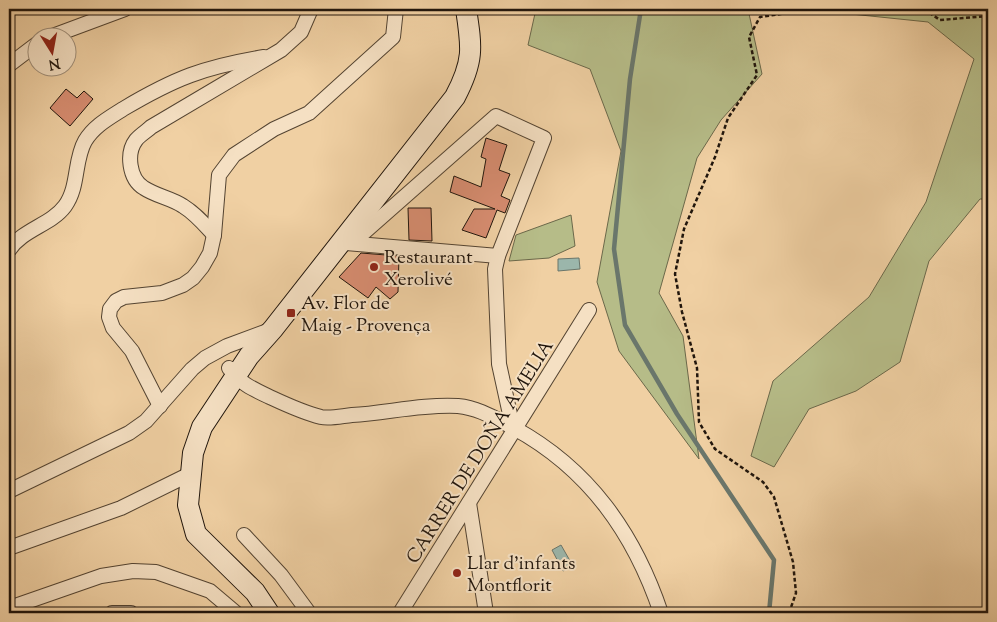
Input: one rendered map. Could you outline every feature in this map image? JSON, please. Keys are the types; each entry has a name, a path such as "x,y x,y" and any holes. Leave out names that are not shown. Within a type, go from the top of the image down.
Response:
{"street":[{"path":"74,28 125,9"},
{"path":"214,235 199,217 181,204 145,189 138,183 132,168 130,154 137,139 151,127 270,56 301,32 311,9"},
{"path":"160,406 132,351 113,328 109,316 110,308 116,301 124,297 162,293 183,285 202,267 210,253 214,235 219,175 234,155 274,129 309,113 393,37 396,9"},
{"path":"341,242 453,74 459,50 460,34 454,9"},
{"path":"269,613 255,592 196,534 188,504 184,476 186,441 202,407 341,242 455,97 465,78 472,49 466,9"},
{"path":"9,65 28,50"},
{"path":"9,250 15,240 65,206 76,178 83,146 100,124 152,92 183,76 222,64 270,56"},
{"path":"341,242 496,116 544,138 498,256 495,301 499,364 513,428"},
{"path":"341,242 498,256"},
{"name":"CARRER DE DOÑA AMELIA","path":"400,613 469,503 513,428 589,310"},
{"path":"9,491 129,433 146,421 192,369 206,358 227,346 264,333"},
{"path":"232,372 253,390 323,417 377,413 405,408 459,406 490,414 534,439 559,457 612,513 635,550 651,584 661,613"},
{"path":"9,548 121,508 184,476"},
{"path":"184,476 176,498 183,525 193,547 250,600 259,613"},
{"path":"469,503 486,613"},
{"path":"244,535 282,575 309,613"},
{"path":"9,608 101,576 133,571 156,572 210,591 236,613"},
{"path":"112,613 131,613"}],"path":[{"path":"789,613 796,593 793,562 774,497 763,482 715,449 699,422 697,368 682,312 675,274 684,229 715,157 728,118 757,75 749,37 760,17 816,9"},
{"path":"924,9 940,20 988,16"}],"green space":[{"path":"536,9 748,9 762,74 721,120 697,158 659,293 683,336 699,459 619,351 597,282 621,151 590,69 528,45"},
{"path":"803,9 988,9 988,199 980,199 929,261 900,362 856,391 809,409 774,467 751,456 773,381 869,297 926,202 974,59 928,22"},
{"path":"571,215 575,246 549,258 509,261 516,235"}],"shaded area":[{"path":"579,258 580,269 558,271 558,259"},
{"path":"561,545 573,566 563,571 552,550"}],"building":[{"path":"66,89 77,98 84,91 93,99 70,126 50,108"},
{"path":"486,138 507,145 499,170 510,174 501,196 510,200 505,213 497,210 486,238 462,230 474,209 495,209 450,192 454,176 481,187 486,159 481,157"},
{"path":"408,208 431,208 432,241 409,240"},
{"name":"Restaurant Xerolivé","path":"361,253 399,256 398,292 390,299 376,287 368,298 339,277"}],"waterway":[{"path":"641,9 630,79 614,249 625,325 677,414 774,560 769,613"}],"place":[{"name":"Restaurant Xerolivé","path":"374,267"},
{"name":"Av. Flor de Maig - Provença","path":"291,313"},
{"name":"Llar d'infants Montflorit","path":"457,573"}]}
